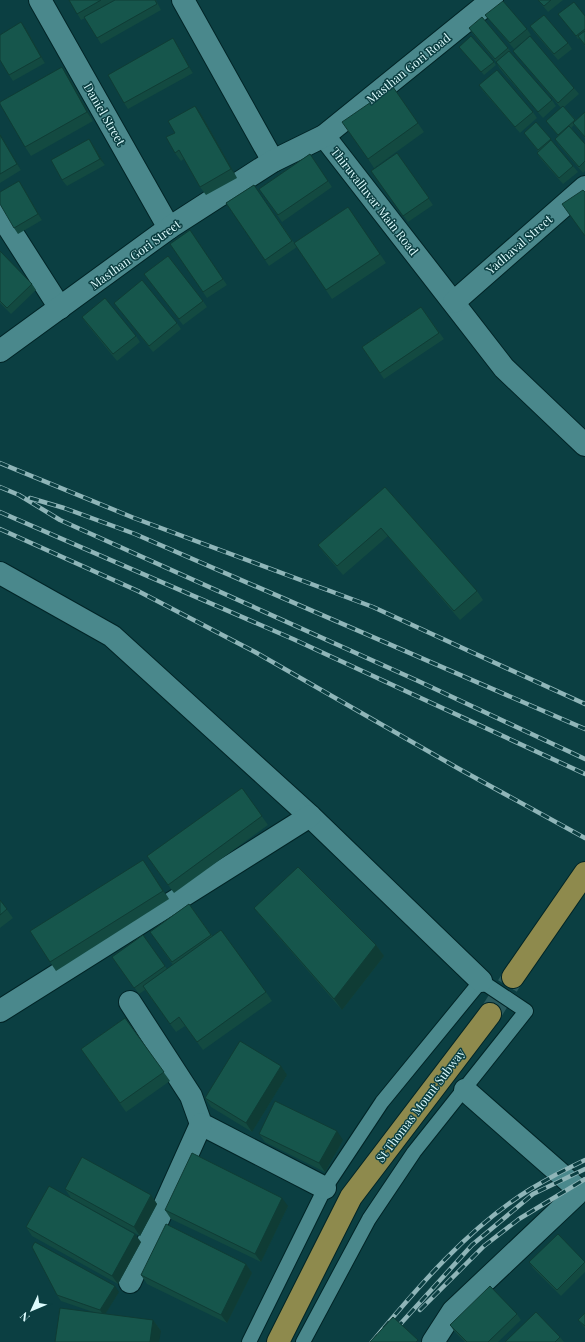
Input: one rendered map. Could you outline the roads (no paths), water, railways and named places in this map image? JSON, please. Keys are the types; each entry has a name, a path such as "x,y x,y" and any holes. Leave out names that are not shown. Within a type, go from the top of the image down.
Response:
{"main road":[{"path":"514,977 585,873"},
{"name":"St Thomas Mount Subway","path":"278,1342 351,1197 490,1014"}],"street":[{"name":"Daniel Street","path":"40,0 169,228"},
{"name":"Masthan Gori Road","path":"324,136 492,0"},
{"path":"189,2 273,161"},
{"name":"Thiruvalluvar Main Road","path":"273,161 324,136 504,368 585,445"},
{"name":"Masthan Gori Street","path":"0,352 169,228 273,161"},
{"name":"Yadhaval Street","path":"454,302 585,187"},
{"path":"0,214 60,308"},
{"path":"0,574 112,636 310,816 481,982"},
{"path":"0,1011 310,816"},
{"path":"130,1002 191,1096 201,1124 325,1188"},
{"path":"433,1342 453,1311 582,1190 465,1090"},
{"path":"130,1282 201,1124"}],"lane":[{"path":"249,1342 325,1188 382,1102 481,982 526,1011 465,1090 414,1152 369,1219 303,1342"}],"tunnel":[{"path":"490,1014 513,977"}],"railway":[{"path":"0,463 134,518 373,607 585,704"},
{"path":"0,487 19,495 60,520 416,680 585,759"},
{"path":"30,498 64,508 135,534 585,729"},
{"path":"0,512 293,639 585,774"},
{"path":"0,529 138,591 255,652 461,770 585,838"},
{"path":"372,1342 407,1300 445,1260 485,1222 529,1190 585,1160"},
{"path":"384,1342 472,1245 533,1194 585,1169"},
{"path":"420,1310 484,1246 519,1219 585,1179"}]}
